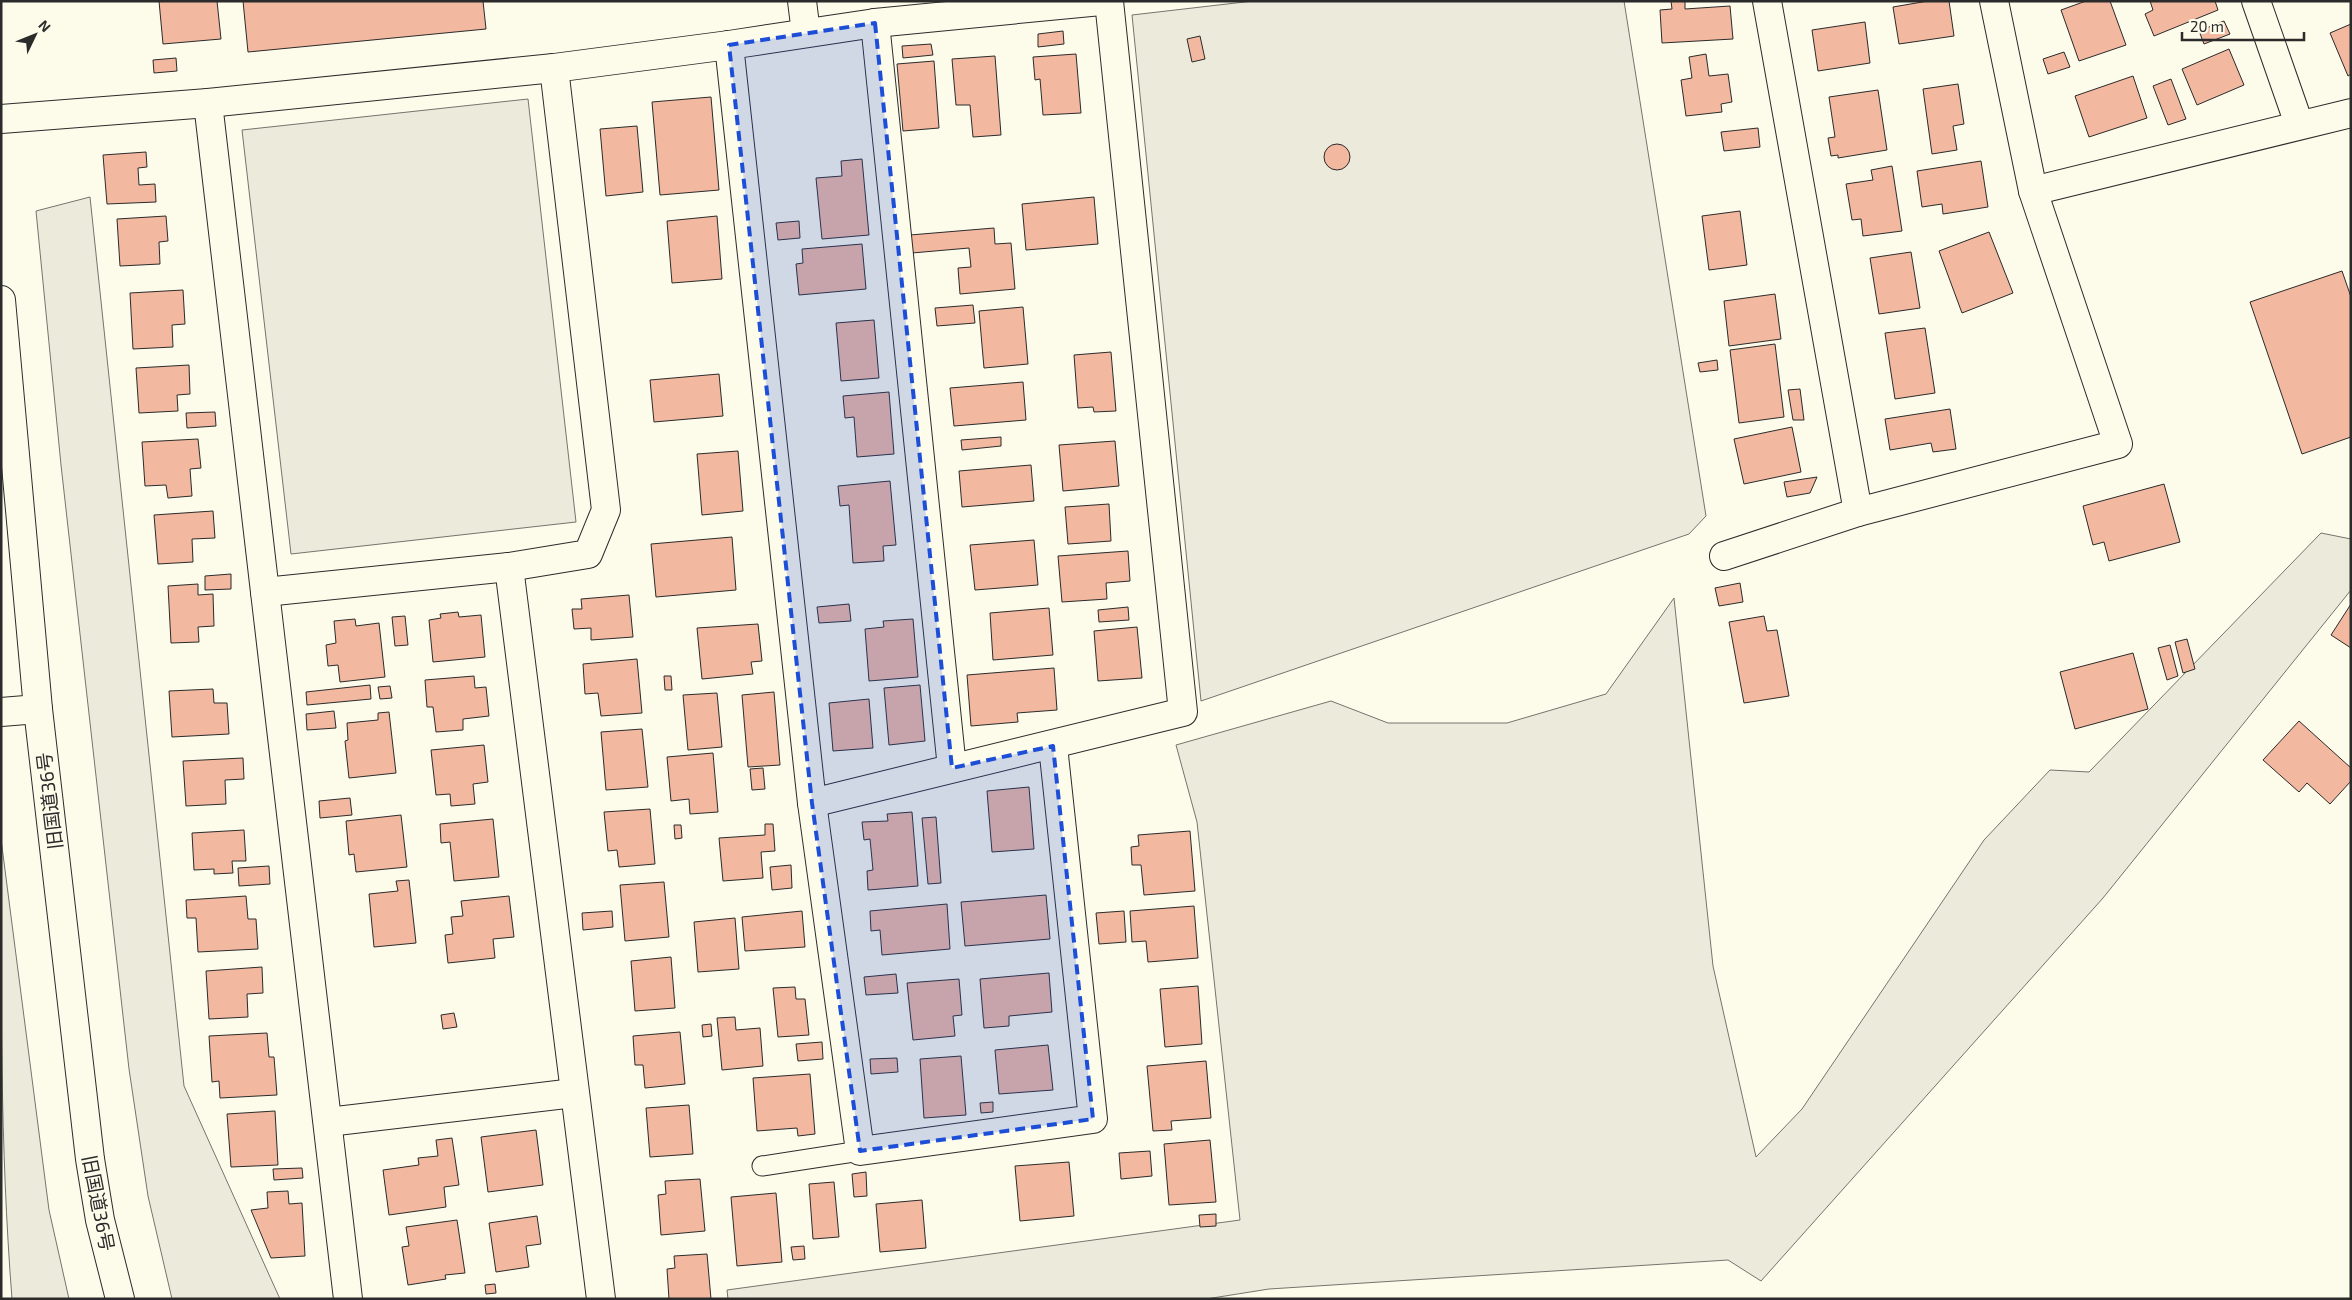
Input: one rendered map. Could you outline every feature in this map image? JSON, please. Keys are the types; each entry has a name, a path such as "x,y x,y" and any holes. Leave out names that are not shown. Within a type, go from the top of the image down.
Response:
{"street":[{"path":"802,1 806,33"},
{"path":"1,120 208,103 554,68 729,45 875,23 1101,1"},
{"path":"812,803 952,768 1053,746 1183,712 1109,1"},
{"path":"1767,1 1858,512"},
{"path":"1724,556 1858,512 2118,444 2032,191 1994,1"},
{"path":"2256,1 2299,124"},
{"path":"875,23 952,768"},
{"path":"729,45 812,803 860,1151 1094,1119 1053,746"},
{"path":"265,592 510,566 588,554 606,510 554,68"},
{"path":"208,103 348,1299"},
{"path":"2032,191 2299,124 2351,113"},
{"name":"旧国道36号","path":"1,300 38,709 90,1159 100,1220 120,1299"},
{"path":"510,566 600,1299"},
{"path":"1,712 38,709"},
{"path":"328,1122 574,1093"}],"lane":[{"path":"762,1166 860,1151"}],"highlighted area":[{"path":"875,23 952,768 1053,746 1093,1119 860,1151 812,803 729,45"}],"shaded area":[{"path":"1253,1 1624,1 1706,516 1689,534 1201,701 1132,15"},
{"path":"528,99 576,522 291,554 242,130"},
{"path":"90,197 184,1086 280,1299 172,1299 148,1196 129,1069 61,465 36,211"},
{"path":"2321,533 2351,539 2351,590 2103,898 1761,1281 1728,1260 1269,1289 1206,1299 728,1299 727,1290 1240,1220 1197,822 1176,745 1331,701 1388,723 1507,723 1606,694 1674,598 1713,966 1756,1157 1802,1109 1984,840 2050,770 2089,772"},
{"path":"1,839 49,1210 69,1299 12,1299 3,1127"}],"building":[{"path":"159,1 217,1 221,39 163,44"},
{"path":"243,1 483,1 486,29 248,52"},
{"path":"1671,1 1685,1 1685,9 1730,6 1733,39 1662,43 1660,10 1672,9"},
{"path":"1928,1 1949,1 1954,36 1899,44 1893,7"},
{"path":"2086,1 2110,1 2126,45 2079,61 2061,10"},
{"path":"2150,1 2215,1 2218,10 2154,36 2145,14 2153,10"},
{"path":"2224,21 2230,34 2204,44 2199,31"},
{"path":"1865,22 1870,63 1818,71 1812,30"},
{"path":"2351,24 2351,74 2348,76 2330,33"},
{"path":"1063,31 1064,44 1038,47 1038,34"},
{"path":"1200,36 1205,59 1192,62 1187,39"},
{"path":"931,44 933,55 903,58 902,46"},
{"path":"2229,49 2244,85 2197,105 2182,69"},
{"path":"2064,52 2070,67 2048,74 2043,59"},
{"path":"1076,54 1081,113 1043,115 1040,79 1035,80 1033,57"},
{"path":"1706,54 1709,76 1728,74 1732,102 1721,104 1722,112 1686,116 1681,80 1692,78 1689,57"},
{"path":"995,56 1001,135 973,137 970,105 956,105 952,59"},
{"path":"176,58 177,71 154,73 153,60"},
{"path":"934,61 939,128 903,131 897,64"},
{"path":"2133,76 2147,118 2089,137 2075,96"},
{"path":"2171,79 2186,119 2168,125 2153,86"},
{"path":"1958,84 1964,124 1953,126 1957,150 1932,154 1923,89"},
{"path":"1878,90 1887,150 1838,158 1838,155 1831,156 1828,138 1835,137 1829,97"},
{"path":"711,97 719,190 660,195 652,102"},
{"path":"637,126 643,192 606,196 600,129"},
{"path":"1758,128 1760,147 1724,151 1721,132"},
{"path":"1337,144 1347,147 1350,157 1347,167 1337,170 1327,167 1324,157 1327,147"},
{"path":"146,152 147,167 138,168 139,185 155,184 156,202 107,204 103,155"},
{"path":"862,159 869,235 822,239 816,178 842,176 841,161"},
{"path":"1981,161 1988,207 1943,214 1942,204 1922,207 1917,171"},
{"path":"1892,166 1902,231 1863,236 1861,219 1852,220 1846,184 1873,180 1871,170"},
{"path":"1094,197 1098,244 1026,250 1022,204"},
{"path":"1740,211 1747,265 1709,270 1702,216"},
{"path":"166,216 168,241 159,242 160,264 120,266 117,219"},
{"path":"717,216 722,279 672,283 667,221"},
{"path":"799,221 800,238 778,240 776,223"},
{"path":"994,228 995,244 1011,243 1015,289 960,294 958,268 971,267 969,248 912,253 910,235"},
{"path":"1989,232 2013,293 1962,313 1939,251"},
{"path":"862,244 866,289 799,295 796,264 803,263 802,249"},
{"path":"1911,252 1920,308 1879,314 1870,258"},
{"path":"2342,271 2351,297 2351,437 2302,454 2250,302"},
{"path":"183,290 185,324 172,325 173,347 133,349 130,293"},
{"path":"1775,294 1781,339 1729,346 1724,301"},
{"path":"973,305 975,323 937,326 935,308"},
{"path":"1023,307 1028,364 984,368 979,311"},
{"path":"874,320 879,378 841,381 836,323"},
{"path":"1925,328 1935,393 1895,399 1885,333"},
{"path":"1775,344 1784,417 1739,423 1730,350"},
{"path":"1111,352 1116,411 1094,412 1093,407 1078,408 1074,355"},
{"path":"1717,360 1718,370 1700,372 1698,363"},
{"path":"189,365 190,394 177,395 178,411 139,413 136,368"},
{"path":"719,374 723,416 654,422 650,380"},
{"path":"1023,382 1026,420 954,426 950,388"},
{"path":"1800,389 1804,420 1793,420 1788,390"},
{"path":"889,392 894,454 857,457 854,417 845,418 843,396"},
{"path":"1950,409 1956,449 1933,452 1931,443 1890,450 1885,419"},
{"path":"215,412 216,426 187,428 186,413"},
{"path":"1792,427 1801,472 1744,484 1734,439"},
{"path":"1001,437 1001,446 962,450 961,440"},
{"path":"198,439 201,468 190,469 192,496 168,498 166,485 145,486 142,442"},
{"path":"1115,441 1119,486 1063,491 1059,445"},
{"path":"738,451 743,511 702,515 697,454"},
{"path":"1031,465 1034,501 962,507 959,471"},
{"path":"1817,477 1810,493 1787,497 1784,482"},
{"path":"890,481 896,545 883,546 884,561 853,563 849,505 840,506 838,486"},
{"path":"2164,484 2180,542 2109,561 2104,542 2093,545 2083,506"},
{"path":"1109,504 1111,541 1068,544 1065,507"},
{"path":"213,511 215,538 192,539 193,562 158,564 154,515"},
{"path":"732,537 736,590 656,597 651,544"},
{"path":"1034,540 1038,585 975,590 970,545"},
{"path":"1128,551 1130,581 1106,583 1107,599 1062,602 1058,556"},
{"path":"231,574 231,589 205,590 205,576"},
{"path":"1740,583 1743,602 1719,606 1715,588"},
{"path":"198,584 198,595 213,594 214,626 198,627 199,642 171,643 168,586"},
{"path":"629,595 633,637 591,640 591,628 574,629 572,609 582,609 581,599"},
{"path":"849,604 851,621 819,623 817,607"},
{"path":"2351,604 2351,648 2331,635"},
{"path":"1128,607 1129,620 1099,622 1098,610"},
{"path":"1049,608 1053,655 993,660 990,613"},
{"path":"458,612 459,617 481,615 485,657 433,662 429,620 441,618 440,614"},
{"path":"405,616 408,645 395,646 392,617"},
{"path":"1764,616 1767,631 1777,630 1789,696 1744,703 1729,622"},
{"path":"355,619 356,626 379,623 385,677 340,682 338,665 328,666 326,645 336,643 334,621"},
{"path":"913,619 918,677 869,681 865,629 884,627 883,621"},
{"path":"758,624 762,661 751,662 753,674 702,679 697,628"},
{"path":"1137,627 1142,678 1098,681 1094,631"},
{"path":"2187,639 2195,669 2183,673 2175,642"},
{"path":"2170,645 2178,676 2167,680 2158,648"},
{"path":"2133,653 2148,709 2075,729 2060,672"},
{"path":"637,659 642,713 601,716 598,693 585,694 583,664"},
{"path":"1054,668 1057,710 1017,713 1018,722 971,726 967,675"},
{"path":"474,676 475,688 486,687 489,716 463,719 463,730 436,732 433,707 427,707 425,680"},
{"path":"664,676 671,676 672,690 665,690"},
{"path":"370,685 371,699 307,705 306,692"},
{"path":"920,685 925,741 889,745 884,688"},
{"path":"390,686 392,698 380,699 378,687"},
{"path":"213,689 214,703 227,703 229,734 172,737 169,691"},
{"path":"774,692 780,765 748,767 742,695"},
{"path":"717,693 722,747 688,750 683,695"},
{"path":"869,699 873,748 833,751 829,703"},
{"path":"334,711 336,728 307,730 306,714"},
{"path":"389,712 396,773 349,778 345,741 348,740 347,723 378,720 378,713"},
{"path":"2299,721 2351,768 2351,781 2330,804 2307,783 2299,792 2263,760"},
{"path":"642,729 648,787 606,790 601,732"},
{"path":"484,745 488,782 473,784 475,804 451,806 450,794 436,795 431,750"},
{"path":"713,753 718,812 690,814 689,799 671,801 667,757"},
{"path":"243,758 244,779 225,780 226,804 186,806 183,761"},
{"path":"763,768 765,789 752,790 750,769"},
{"path":"1029,787 1034,849 992,852 987,791"},
{"path":"350,798 352,815 320,818 319,801"},
{"path":"650,809 655,864 619,867 617,850 608,851 604,812"},
{"path":"912,812 918,886 868,890 867,871 873,870 870,839 864,840 862,822 888,821 887,814"},
{"path":"401,815 407,867 356,872 354,854 349,855 346,821"},
{"path":"936,817 941,883 928,884 922,818"},
{"path":"493,819 499,877 454,881 450,842 441,843 440,824"},
{"path":"765,824 773,824 775,851 761,852 763,878 723,881 719,838 765,835"},
{"path":"674,825 681,825 682,838 675,839"},
{"path":"244,830 246,861 232,861 233,873 214,874 214,869 194,870 192,833"},
{"path":"1190,831 1195,891 1144,895 1141,865 1132,865 1131,847 1139,846 1138,835"},
{"path":"791,865 792,888 772,890 770,867"},
{"path":"269,866 270,884 239,886 238,868"},
{"path":"409,880 416,943 374,947 369,894 398,891 396,881"},
{"path":"664,882 669,937 625,941 620,885"},
{"path":"1046,895 1050,939 965,946 961,902"},
{"path":"246,896 248,919 256,919 258,949 198,952 196,918 187,918 186,900"},
{"path":"509,896 514,937 493,939 495,958 448,963 445,935 453,934 451,917 463,916 461,901"},
{"path":"947,904 950,949 882,955 880,930 871,931 870,911"},
{"path":"1194,906 1198,958 1148,962 1146,941 1132,942 1130,911"},
{"path":"612,911 613,927 583,930 582,913"},
{"path":"802,911 805,947 745,951 742,917"},
{"path":"1124,911 1126,942 1099,944 1096,913"},
{"path":"735,918 739,969 698,972 694,922"},
{"path":"671,957 675,1008 635,1011 631,961"},
{"path":"262,967 263,993 247,994 248,1017 209,1019 206,971"},
{"path":"1049,973 1052,1012 1009,1016 1009,1026 984,1028 980,979"},
{"path":"896,974 898,993 866,995 864,977"},
{"path":"959,979 962,1015 953,1016 955,1036 913,1040 907,983"},
{"path":"1198,986 1202,1044 1165,1047 1160,989"},
{"path":"795,987 796,999 805,999 809,1035 778,1037 773,988"},
{"path":"454,1013 457,1027 443,1029 441,1015"},
{"path":"735,1017 736,1030 760,1028 763,1066 722,1070 717,1018"},
{"path":"711,1024 712,1036 703,1037 702,1025"},
{"path":"680,1032 685,1084 645,1088 643,1065 635,1065 633,1036"},
{"path":"267,1033 269,1057 274,1057 277,1095 220,1098 219,1081 212,1082 209,1036"},
{"path":"822,1042 823,1059 798,1061 796,1044"},
{"path":"1048,1045 1053,1090 999,1094 995,1050"},
{"path":"961,1056 966,1115 924,1118 920,1059"},
{"path":"897,1058 898,1072 871,1074 870,1059"},
{"path":"1206,1061 1211,1118 1171,1121 1172,1130 1153,1131 1147,1066"},
{"path":"810,1074 815,1134 798,1136 797,1128 757,1131 753,1078"},
{"path":"993,1102 993,1112 981,1113 980,1103"},
{"path":"689,1105 693,1154 650,1157 646,1108"},
{"path":"275,1111 278,1165 231,1167 227,1114"},
{"path":"536,1130 543,1185 488,1192 481,1137"},
{"path":"452,1138 459,1185 444,1187 446,1207 389,1215 383,1170 419,1165 418,1158 438,1156 436,1140"},
{"path":"1210,1140 1216,1202 1169,1205 1164,1144"},
{"path":"1150,1151 1152,1176 1121,1179 1119,1153"},
{"path":"1069,1162 1074,1216 1020,1221 1015,1166"},
{"path":"302,1168 303,1178 274,1180 273,1169"},
{"path":"866,1172 867,1196 854,1197 852,1174"},
{"path":"700,1179 705,1231 661,1235 658,1195 666,1194 665,1181"},
{"path":"834,1182 839,1237 813,1239 809,1184"},
{"path":"288,1191 289,1204 302,1203 305,1256 271,1258 251,1210 268,1208 267,1192"},
{"path":"776,1193 782,1262 737,1266 731,1197"},
{"path":"922,1200 926,1248 880,1252 876,1204"},
{"path":"1216,1214 1216,1226 1200,1227 1199,1215"},
{"path":"537,1216 541,1244 526,1246 529,1267 496,1272 489,1223"},
{"path":"457,1220 465,1273 445,1275 446,1279 408,1285 402,1247 409,1246 406,1227"},
{"path":"804,1246 805,1259 793,1260 791,1247"},
{"path":"707,1254 711,1299 669,1299 667,1269 675,1268 674,1256"},
{"path":"495,1284 496,1293 486,1294 485,1285"}]}
